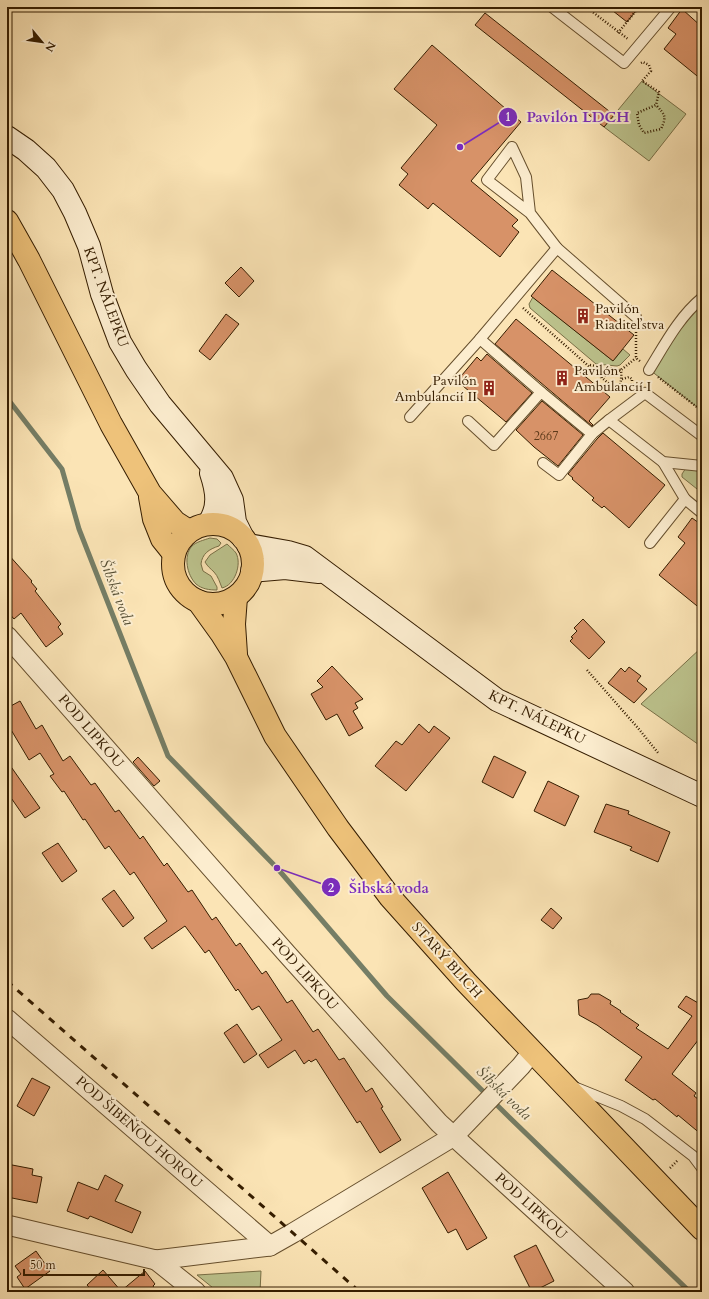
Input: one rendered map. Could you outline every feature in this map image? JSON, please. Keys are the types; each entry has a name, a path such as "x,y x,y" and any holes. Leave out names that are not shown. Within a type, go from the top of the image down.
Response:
{"main road":[{"path":"7,221 30,260 111,424 150,494 175,522 199,528 221,525 233,530 245,542 252,558 252,571 246,585 236,597 224,602 211,604 198,601 188,596 180,587 175,577 173,566 174,554 177,545 183,538 199,528"},
{"path":"150,494 154,519 162,539 174,554"},
{"name":"STARÝ BLICH","path":"236,597 234,624 236,657"},
{"name":"STARÝ BLICH","path":"198,601 236,657 275,736 338,828 390,897 466,982 702,1229"}],"street":[{"name":"KPT. NÁLEPKU","path":"7,137 26,150 46,168 63,190 89,246 102,294 120,342 160,404 222,478 232,500 235,522 245,542 305,557 496,700 702,796"},
{"name":"KPT. NÁLEPKU","path":"199,528 214,516 216,504 216,487 206,459"},
{"path":"252,571 270,568 285,568 328,573"},
{"name":"POD LIPKOU","path":"7,636 287,954 439,1123 625,1292"},
{"name":"POD ŠIBEŇOU HOROU","path":"7,1019 270,1246"},
{"path":"7,1225 156,1260 270,1246 454,1136 509,1079 532,1052"},
{"path":"156,1260 196,1292"}],"lane":[{"path":"552,7 624,63 671,7"},
{"path":"530,213 526,177 512,147 487,180 530,213 557,248 636,317"},
{"path":"410,417 480,339 557,248"},
{"path":"649,370 678,324 691,307 702,298"},
{"path":"480,339 592,434"},
{"path":"468,421 494,445 541,392"},
{"path":"543,463 559,475 592,434 645,393 702,436"},
{"path":"610,420 663,462 685,499 702,513"},
{"path":"663,462 702,466"},
{"path":"650,543 685,499"},
{"path":"561,1082 621,1106 645,1119 693,1156 702,1168"}],"path":[{"path":"586,7 618,33 639,7"},
{"path":"637,65 643,62 649,65 651,72 642,81 659,92 656,104"},
{"path":"656,104 664,114 665,120 661,129 644,133 639,125 637,112 656,104"},
{"path":"514,299 631,403"},
{"path":"636,317 636,358 649,370 702,411"},
{"path":"601,377 621,370 636,358"},
{"path":"588,365 621,370"},
{"path":"619,392 622,379 621,370"},
{"path":"619,392 639,383 649,370"},
{"path":"622,379 629,377 632,379 632,385"},
{"path":"587,670 660,755 662,777"},
{"path":"670,1168 679,1159"}],"green space":[{"path":"642,81 686,114 649,161 604,127"},
{"path":"533,297 613,361 623,349 630,355 617,366 596,364 530,308 529,304"},
{"path":"702,306 702,411 650,370 692,314"},
{"path":"686,468 702,470 702,493 682,477 682,474"},
{"path":"210,538 217,539 221,543 219,546 207,552 203,557 201,564 203,571 211,576 217,590 206,589 196,584 190,576 187,565 189,550 192,546 198,542"},
{"path":"227,544 236,553 238,558 238,568 231,583 222,588 217,575 205,562 210,555"},
{"path":"702,647 702,747 641,704"},
{"path":"261,1271 260,1292 218,1292 197,1275"}],"building":[{"path":"608,7 639,7 627,22"},
{"path":"682,9 702,27 702,80 664,49 676,34 668,28"},
{"path":"485,13 614,115 604,127 475,25"},
{"path":"432,45 521,122 471,181 518,220 512,226 519,232 500,257 433,203 428,209 399,185 408,174 401,168 437,125 394,89"},
{"path":"241,267 254,281 239,297 225,283"},
{"name":"Pavilón Riaditeľstva","path":"552,270 634,335 613,361 531,296"},
{"path":"226,314 239,324 210,360 199,351"},
{"name":"Pavilón Ambulancií I","path":"516,319 610,397 589,421 593,425 592,426 495,344"},
{"name":"Pavilón Ambulancií II","path":"487,354 532,393 506,422 457,381 477,357 481,361"},
{"path":"542,401 583,435 558,466 516,430"},
{"path":"603,433 665,485 629,528 604,506 602,508 592,500 594,498 568,474"},
{"path":"692,518 702,525 702,610 659,575 685,543 678,537"},
{"path":"7,553 32,581 31,582 37,589 35,591 61,624 58,627 63,634 46,647 21,613 14,619 7,611"},
{"path":"583,619 605,642 589,659 570,641 573,638 571,637 577,631 574,628"},
{"path":"332,666 363,699 355,703 358,708 353,711 363,728 349,736 337,714 326,720 311,694 323,687 317,681"},
{"path":"629,667 641,676 637,681 647,689 634,703 608,683 621,668 625,672"},
{"path":"20,701 36,729 42,725 63,761 70,756 91,785 95,783 115,812 119,810 140,839 143,836 164,866 167,863 188,892 192,890 212,920 216,917 236,946 240,943 262,974 266,971 287,1003 292,1000 313,1032 318,1029 339,1060 344,1058 366,1092 372,1088 383,1107 381,1108 401,1140 380,1153 360,1121 357,1123 316,1059 311,1062 309,1060 304,1064 295,1050 268,1068 259,1055 282,1040 259,1006 252,1010 238,989 236,991 209,950 205,953 185,926 152,949 144,938 167,921 134,872 130,875 109,846 105,849 85,819 83,820 64,791 62,792 50,776 54,774 40,753 29,760 7,723 7,708"},
{"path":"419,724 429,733 434,726 450,738 406,791 375,766 396,741 402,745"},
{"path":"494,756 526,772 513,798 482,782"},
{"path":"138,757 160,781 154,786 133,762"},
{"path":"7,761 40,808 25,818 7,792"},
{"path":"548,781 579,796 565,826 534,811"},
{"path":"606,804 629,811 628,814 670,832 658,862 630,850 632,847 594,832"},
{"path":"58,843 77,871 62,882 42,853"},
{"path":"114,890 134,918 123,927 102,899"},
{"path":"551,908 562,918 553,929 541,920"},
{"path":"591,994 599,994 611,1001 610,1004 639,1025 636,1028 668,1049 692,1016 678,1007 686,996 700,1004 702,1001 702,1035 672,1074 696,1093 694,1096 702,1102 702,1135 678,1115 677,1117 655,1099 653,1100 625,1080 642,1057 597,1025 579,1015 578,1000 588,998"},
{"path":"237,1024 257,1054 244,1063 224,1033"},
{"path":"32,1078 50,1087 34,1116 17,1106"},
{"path":"7,1164 33,1169 32,1175 42,1177 37,1203 7,1197"},
{"path":"448,1172 487,1238 467,1250 456,1229 448,1233 422,1188"},
{"path":"105,1175 123,1185 115,1201 141,1212 132,1233 90,1216 88,1219 67,1211 78,1182 98,1190"},
{"path":"536,1245 554,1281 532,1292 514,1256"},
{"path":"36,1251 50,1271 25,1289 17,1277 21,1274 15,1266"},
{"path":"103,1270 121,1291 145,1271 155,1284 153,1286 157,1292 93,1292 87,1285"}],"waterway":[{"name":"Šibská voda","path":"7,398 62,469 79,529 168,756 277,868 387,996 509,1117 690,1292"}],"railway":[{"path":"7,981 360,1292"}],"place":[{"name":"Pavilón LDCH","path":"460,147"},
{"name":"Pavilón Riaditeľstva","path":"583,316"},
{"name":"Pavilón Ambulancií I","path":"562,378"},
{"name":"Pavilón Ambulancií II","path":"489,388"},
{"name":"Šibská voda","path":"277,868"}]}
